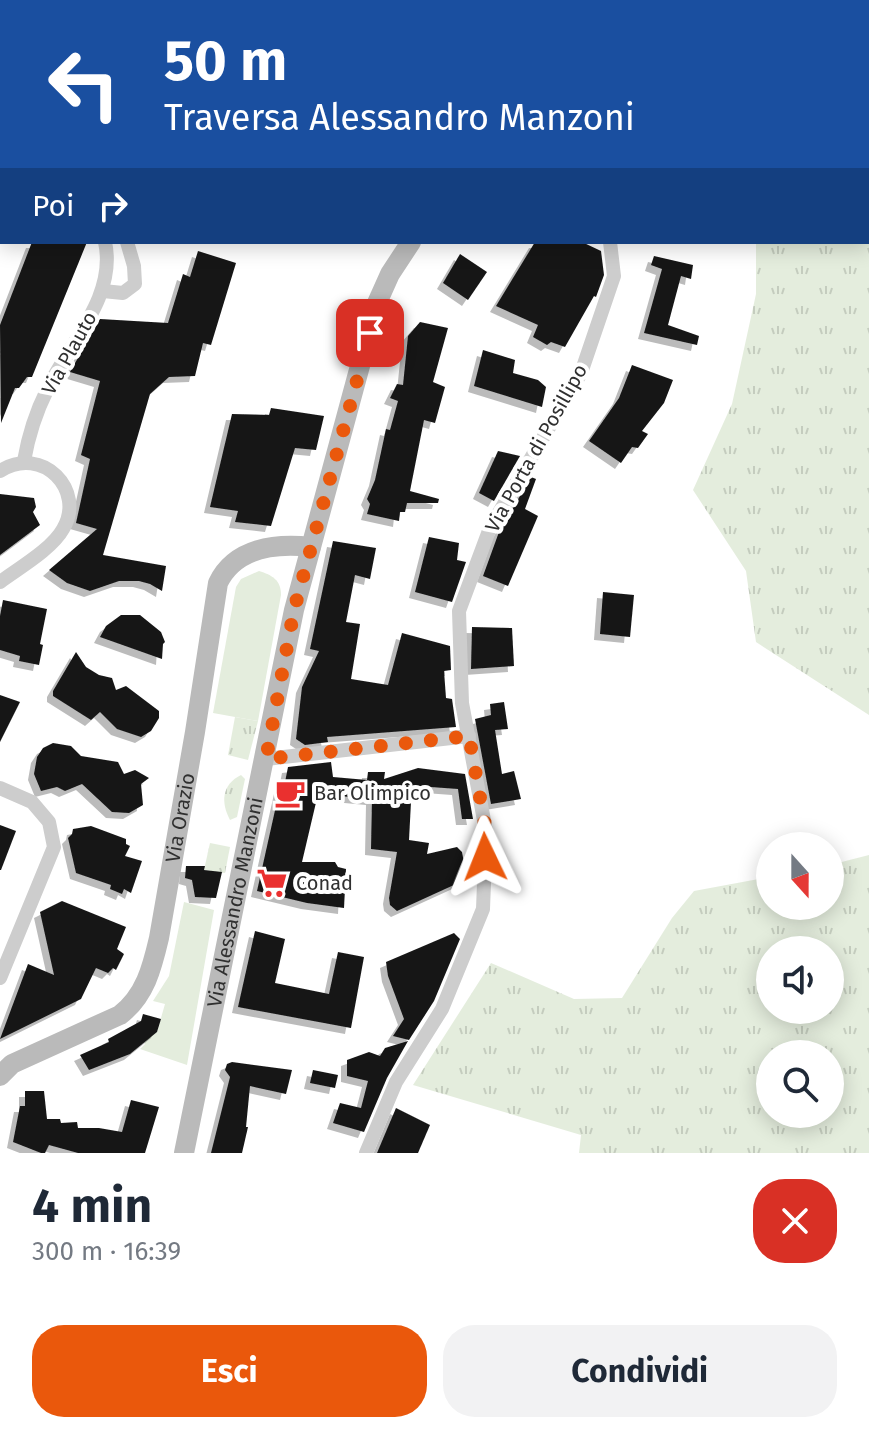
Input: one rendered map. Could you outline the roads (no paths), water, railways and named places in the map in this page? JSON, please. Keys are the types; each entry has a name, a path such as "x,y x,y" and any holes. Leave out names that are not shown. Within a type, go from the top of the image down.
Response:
{"street":[{"name":"Via Plauto","path":"24,461 46,391 103,291 107,276 105,244"},
{"name":"Via Plauto","path":"103,291 123,293 135,284 128,244"},
{"name":"Via Alessandro Manzoni","path":"184,1153 294,610 377,303 390,274 410,244"},
{"name":"Via Porta di Posillipo","path":"366,1153 396,1082 442,1009 483,909 486,831 462,703 459,611 490,528 581,373 614,276 610,244"},
{"path":"0,471 24,461 43,465 54,473 66,490 68,518 57,536 0,582"},
{"name":"Via Orazio","path":"0,1076 12,1064 120,1015 133,1005 144,987 159,938 218,583 225,568 242,556 274,546 311,547"},
{"path":"266,759 469,736"},
{"path":"0,788 32,802 49,822 54,847 0,978"}],"place":[{"name":"Bar Olimpico","path":"290,793"},
{"name":"Conad","path":"272,883"}]}
